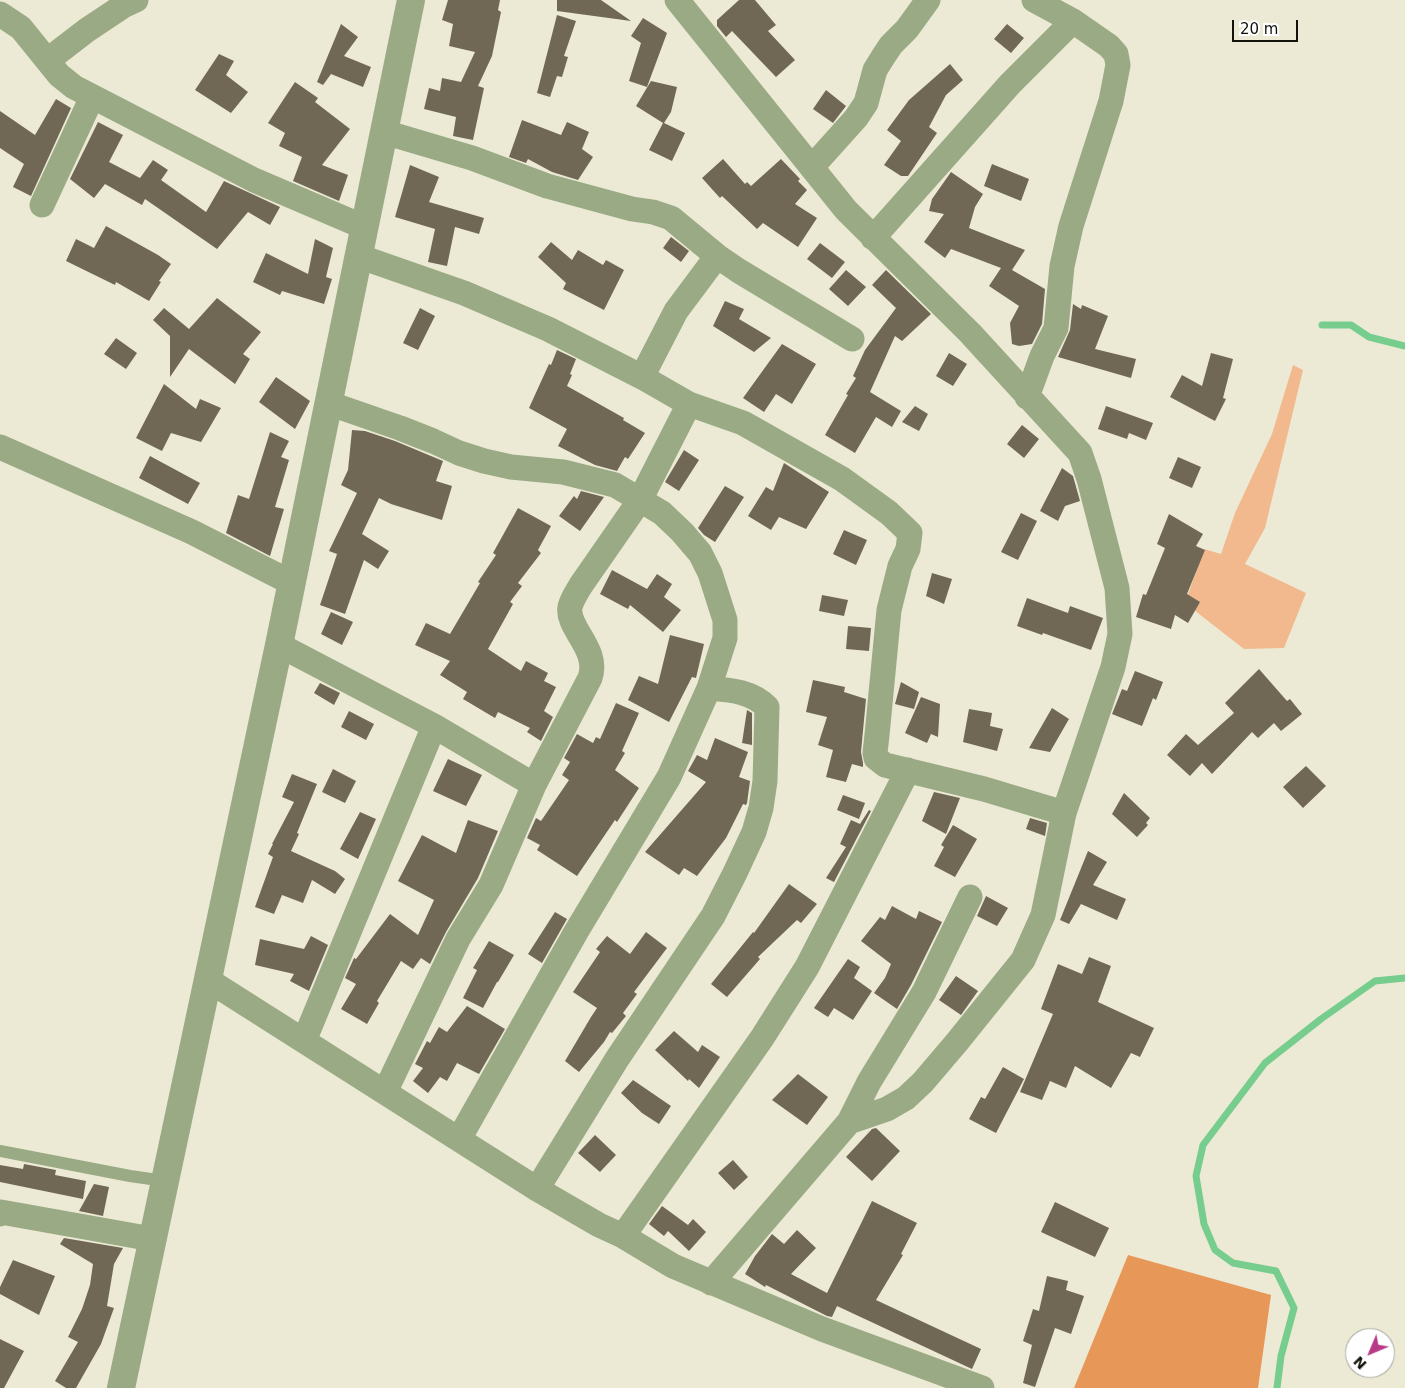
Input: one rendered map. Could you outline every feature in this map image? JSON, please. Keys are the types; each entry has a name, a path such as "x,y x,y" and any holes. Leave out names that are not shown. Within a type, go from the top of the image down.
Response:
{"street":[{"path":"48,60 87,30 123,6 136,0"},
{"path":"121,1388 292,583 411,0"},
{"path":"677,0 846,210 970,333 1080,453 1089,479 1117,588 1120,634 1113,668 1064,813 1043,914 1023,960 957,1042 923,1082 906,1098 887,1109 848,1122"},
{"path":"812,167 856,118 866,103 875,70 891,45 907,29 928,0"},
{"path":"1027,397 1042,356 1056,328 1062,266 1071,226 1111,101 1118,65 1116,54 1109,46 1073,22 1034,0"},
{"path":"0,14 21,28 66,82 254,180 364,227"},
{"path":"873,238 1010,84 1073,22"},
{"path":"42,205 92,97"},
{"path":"384,132 472,158 547,186 671,218 716,256 790,303 852,339"},
{"path":"358,256 464,293 548,329 689,404 743,423 842,478 889,513 910,533 908,549 900,566 889,610 876,758 885,764 984,789 1064,813"},
{"path":"642,378 676,311 716,256"},
{"path":"328,403 400,428 459,453 484,461 511,467 563,472 615,485 662,513 700,553 710,573 726,620 725,638 709,688 669,777 576,932 460,1139"},
{"path":"385,1092 453,948 491,886 534,785 593,669 592,661 570,616 570,607 581,585 640,500 689,404"},
{"path":"0,447 192,532 292,583"},
{"path":"279,645 434,726 534,785"},
{"path":"537,1189 617,1059 713,916 754,832 761,808 765,781 767,707 760,699 749,694 709,688"},
{"path":"304,1041 434,726"},
{"path":"623,1236 762,1038 807,967 908,770"},
{"path":"711,1283 848,1122 869,1082 924,992 970,897"},
{"path":"208,980 537,1189 673,1266 822,1329 959,1383 982,1388"},
{"path":"0,1213 152,1239"}],"lane":[{"path":"0,1151 165,1181"}],"shaded area":[{"path":"1293,365 1303,370 1265,528 1245,564 1306,593 1284,648 1244,649 1185,603 1204,549 1221,554 1235,513 1272,434"},
{"path":"1128,1255 1271,1295 1258,1388 1074,1388"}],"building":[{"path":"448,0 500,0 498,10 501,12 492,56 478,86 484,88 473,140 453,136 456,117 424,109 429,88 440,91 442,78 461,82 475,52 449,46 453,24 442,20"},
{"path":"557,0 601,0 631,21 557,11"},
{"path":"739,0 755,0 776,25 768,31 795,60 776,77 732,31 726,37 717,26 717,20"},
{"path":"557,15 576,21 564,56 568,57 562,77 557,76 550,97 537,93"},
{"path":"643,18 667,33 647,87 629,81 641,43 631,36"},
{"path":"341,24 358,37 344,56 371,67 363,87 331,74 323,85 317,82"},
{"path":"1007,24 1024,38 1011,53 994,39"},
{"path":"219,54 234,61 226,75 248,92 231,113 195,90"},
{"path":"950,64 963,80 946,95 929,127 937,133 908,176 901,176 884,165 901,141 887,130 909,100"},
{"path":"651,81 677,87 671,112 664,123 685,133 672,161 649,150 663,123 636,106"},
{"path":"295,82 318,98 315,102 350,129 322,165 348,175 339,201 293,181 302,157 279,146 285,133 268,123"},
{"path":"826,90 846,106 833,123 813,109"},
{"path":"56,99 71,108 31,196 13,187 24,164 0,148 0,111 35,135"},
{"path":"522,120 561,135 567,122 589,132 582,149 593,157 578,180 552,172 528,159 526,163 509,157"},
{"path":"98,122 123,135 109,162 140,178 153,160 168,170 161,180 206,212 224,181 280,207 270,225 248,212 217,249 145,199 142,205 105,184 94,198 70,179"},
{"path":"723,159 745,184 747,182 751,186 781,159 800,179 798,181 807,190 795,204 817,218 798,247 763,223 757,229 722,196 720,198 702,178"},
{"path":"992,164 1029,179 1021,201 984,186"},
{"path":"410,165 439,177 429,202 484,218 479,234 455,227 447,266 428,262 435,229 395,217"},
{"path":"951,172 983,194 975,207 969,228 1025,250 1012,270 1045,289 1042,324 1032,344 1019,346 1012,344 1010,323 1019,306 989,286 1001,268 951,249 945,258 924,242 944,214 929,211 932,199"},
{"path":"106,226 171,264 159,281 161,282 149,301 116,282 115,285 66,261 76,239 94,248"},
{"path":"671,237 689,251 681,262 663,248"},
{"path":"315,239 333,248 326,277 332,279 324,304 282,291 280,295 253,282 266,253 308,274"},
{"path":"551,242 572,260 578,250 603,265 606,260 624,270 604,310 563,289 566,283 538,257"},
{"path":"820,243 845,262 832,278 807,259"},
{"path":"846,270 866,287 848,306 829,289"},
{"path":"886,270 931,314 902,341 895,336 870,392 901,411 892,427 876,417 855,453 825,435 856,378 853,376 865,350 896,308 872,285"},
{"path":"217,298 261,332 243,354 250,359 235,384 189,349 170,377 170,336 153,320 164,308 189,329"},
{"path":"725,301 744,309 739,319 771,338 754,352 713,326"},
{"path":"1073,304 1081,309 1082,305 1108,316 1095,349 1136,359 1131,378 1058,357 1070,330"},
{"path":"420,308 435,316 418,350 403,343"},
{"path":"116,338 137,353 126,369 104,354"},
{"path":"782,344 816,364 792,404 776,394 764,412 743,398"},
{"path":"557,350 576,359 567,386 624,418 623,420 645,433 628,459 625,457 617,471 595,465 558,446 567,429 529,408"},
{"path":"949,353 967,364 953,386 936,376"},
{"path":"1211,353 1233,359 1223,398 1226,399 1215,421 1170,397 1182,375 1202,386"},
{"path":"276,377 310,401 295,429 259,402"},
{"path":"164,384 196,409 200,399 221,408 201,442 171,433 162,451 136,438"},
{"path":"915,406 928,414 919,431 902,422"},
{"path":"1106,406 1153,423 1146,440 1129,433 1127,439 1098,429"},
{"path":"1022,425 1039,439 1024,458 1007,444"},
{"path":"352,430 365,431 395,441 443,461 436,481 452,486 442,520 391,504 379,498 362,534 389,551 378,569 364,560 345,614 320,605 337,554 329,551 357,493 341,485 348,470"},
{"path":"270,432 289,441 281,457 289,460 275,507 284,509 270,556 226,533 238,495 249,499"},
{"path":"684,450 699,460 679,491 665,482"},
{"path":"150,456 200,483 188,504 139,478"},
{"path":"1178,457 1201,467 1192,488 1169,478"},
{"path":"784,463 829,492 806,529 779,517 771,530 748,516 766,487 773,491"},
{"path":"1062,468 1073,476 1080,501 1065,506 1058,521 1040,511"},
{"path":"725,486 744,497 715,542 704,535 698,528"},
{"path":"581,491 604,497 580,531 559,516 574,496 577,499"},
{"path":"518,508 551,526 538,550 541,553 518,583 522,586 510,602 513,604 488,649 521,671 526,661 548,673 544,681 556,687 544,711 553,717 541,741 527,732 530,728 498,712 495,718 463,699 467,692 440,675 450,661 415,645 426,623 450,634 480,583 478,582 496,555 493,553"},
{"path":"1021,513 1037,521 1018,560 1001,552"},
{"path":"1169,514 1203,534 1196,546 1205,550 1187,594 1200,602 1188,623 1175,615 1171,629 1136,617 1143,594 1146,595 1165,548 1157,544"},
{"path":"844,530 867,540 856,565 833,554"},
{"path":"612,570 647,589 657,574 672,584 664,597 681,610 663,632 630,605 628,609 600,594"},
{"path":"932,573 952,579 944,604 926,596"},
{"path":"822,595 848,600 844,616 819,611"},
{"path":"1027,598 1068,613 1070,606 1103,618 1091,650 1017,626"},
{"path":"331,612 353,622 342,645 321,634"},
{"path":"848,626 871,628 869,651 846,649"},
{"path":"670,635 704,644 696,678 692,677 669,722 628,700 639,676 658,684"},
{"path":"1259,669 1287,701 1290,699 1302,714 1281,731 1274,723 1258,738 1252,732 1212,774 1202,763 1190,776 1167,755 1186,734 1198,745 1234,713 1225,703"},
{"path":"1135,671 1163,682 1156,700 1153,698 1142,726 1112,714 1122,689 1127,691"},
{"path":"813,680 845,687 844,692 866,699 861,752 863,767 852,764 846,782 826,777 833,750 818,745 827,717 806,712"},
{"path":"901,682 919,692 914,709 895,704"},
{"path":"320,683 340,693 334,705 314,693"},
{"path":"921,697 940,704 938,737 931,734 927,743 905,733"},
{"path":"616,703 639,713 622,751 625,753 615,770 639,788 617,822 615,820 577,876 537,850 540,845 527,838 536,818 541,821 569,780 562,775 570,762 564,758 577,734 593,743 596,737 600,739"},
{"path":"1052,708 1069,719 1050,752 1029,748"},
{"path":"969,709 992,713 990,726 1003,729 997,751 963,742"},
{"path":"747,710 752,713 752,745 742,743"},
{"path":"349,711 374,724 366,740 341,727"},
{"path":"715,738 748,752 739,777 750,781 747,803 746,805 743,804 726,838 697,876 684,868 679,875 645,852 706,782 688,771 697,755 707,760"},
{"path":"448,759 482,775 466,806 433,791"},
{"path":"1306,766 1326,786 1303,808 1283,787"},
{"path":"333,769 356,781 345,803 322,792"},
{"path":"292,774 317,784 291,851 335,871 345,879 335,894 312,880 303,903 282,895 274,914 255,907 273,857 268,854 294,802 282,797"},
{"path":"934,792 960,798 946,834 922,821"},
{"path":"1124,793 1150,818 1146,823 1148,825 1137,837 1112,814"},
{"path":"843,795 865,803 859,819 837,810"},
{"path":"869,810 871,811 834,882 826,878 846,847 840,844 851,820 860,824"},
{"path":"360,812 376,819 358,859 340,849"},
{"path":"1030,818 1047,823 1045,836 1026,829"},
{"path":"468,820 498,831 478,878 446,932 430,964 421,958 413,969 401,961 377,1001 379,1003 367,1024 341,1009 356,984 345,978 354,958 356,959 390,914 418,935 434,900 398,881 422,835 456,853"},
{"path":"953,825 977,839 955,877 934,866 944,847 941,845"},
{"path":"1088,851 1107,862 1093,885 1126,899 1117,920 1081,904 1069,924 1060,920"},
{"path":"789,884 817,904 801,923 797,920 758,957 760,959 727,997 711,984 754,933"},
{"path":"986,896 1008,908 997,926 977,916"},
{"path":"892,906 916,919 919,911 942,922 897,1009 874,993 885,978 891,964 861,941 880,917 885,920"},
{"path":"555,912 567,919 542,963 528,954"},
{"path":"646,932 667,948 634,992 637,994 623,1013 626,1016 612,1033 610,1032 579,1072 565,1061 597,1008 573,992 600,952 596,949 607,936 630,954"},
{"path":"311,936 328,945 309,991 290,981 294,974 255,965 260,939 304,949"},
{"path":"489,941 514,955 483,1008 463,998 477,970 473,968"},
{"path":"1089,957 1111,966 1098,1002 1154,1028 1140,1057 1131,1053 1111,1088 1075,1066 1066,1088 1050,1081 1042,1100 1020,1092 1053,1014 1041,1009 1058,964 1082,974"},
{"path":"848,959 860,967 854,978 872,991 853,1020 834,1008 828,1017 814,1008"},
{"path":"956,976 978,991 961,1015 939,1000"},
{"path":"467,1006 505,1029 479,1074 457,1063 447,1081 440,1077 428,1093 413,1081 423,1068 415,1064 427,1041 430,1043 439,1027 447,1032"},
{"path":"674,1031 698,1052 702,1045 720,1057 699,1088 689,1079 688,1081 655,1050"},
{"path":"1003,1067 1024,1079 996,1133 969,1119 981,1097 985,1099"},
{"path":"798,1074 828,1097 807,1125 772,1100"},
{"path":"633,1080 671,1106 659,1124 642,1113 621,1093"},
{"path":"876,1128 900,1151 872,1181 846,1157 872,1129"},
{"path":"595,1135 616,1155 600,1172 578,1153"},
{"path":"733,1160 748,1177 734,1190 718,1173"},
{"path":"24,1164 56,1170 55,1175 86,1181 83,1199 0,1182 0,1165 23,1169"},
{"path":"94,1184 109,1187 103,1216 79,1211"},
{"path":"872,1201 917,1223 901,1254 903,1255 876,1300 981,1349 972,1369 837,1306 832,1317 827,1316 766,1285 765,1287 745,1274 755,1256 772,1234 784,1244 797,1230 816,1248 791,1274 827,1293"},
{"path":"1055,1202 1109,1228 1095,1257 1041,1232"},
{"path":"662,1206 688,1225 693,1219 706,1232 689,1251 668,1231 664,1236 649,1224"},
{"path":"64,1238 123,1248 114,1264 107,1306 114,1308 101,1344 76,1388 66,1388 55,1381 78,1342 68,1337 82,1309 90,1285 93,1264 60,1244"},
{"path":"13,1260 55,1276 39,1315 0,1294 0,1287"},
{"path":"1047,1276 1068,1281 1066,1290 1084,1296 1071,1334 1055,1328 1035,1387 1023,1383 1032,1345 1023,1341 1033,1309 1039,1311"},
{"path":"0,1339 24,1351 4,1388 0,1388"}],"waterway":[{"path":"1322,325 1351,325 1369,337 1405,346"},
{"path":"1277,1388 1281,1356 1294,1308 1276,1271 1233,1263 1215,1250 1204,1224 1196,1176 1203,1145 1265,1063 1321,1019 1375,981 1405,978"}]}
